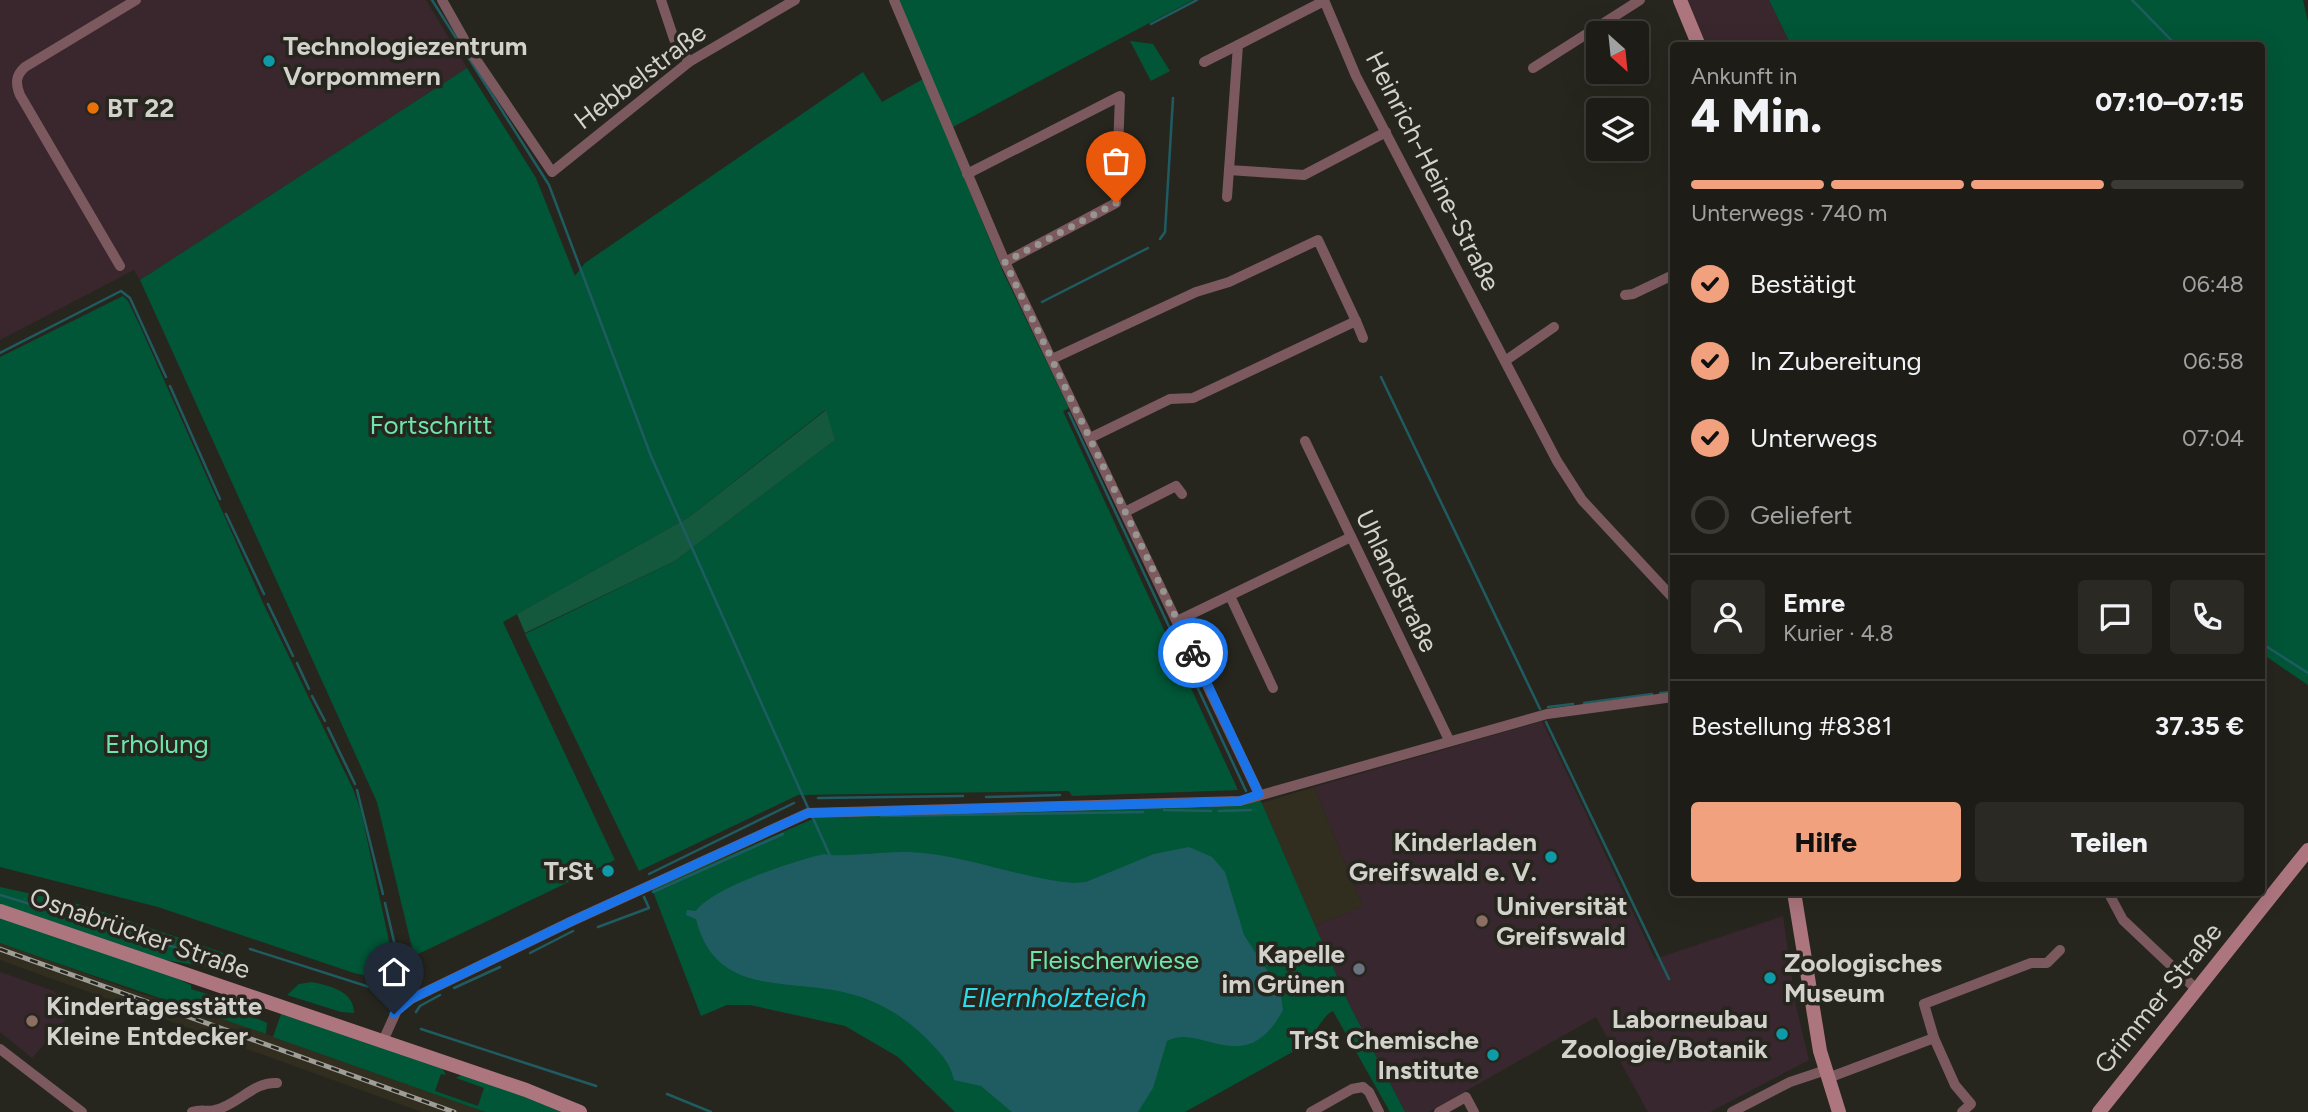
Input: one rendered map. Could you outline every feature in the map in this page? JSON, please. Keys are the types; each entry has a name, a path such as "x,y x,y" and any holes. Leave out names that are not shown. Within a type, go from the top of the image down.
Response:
{"main road":[{"path":"1679,0 1697,42"},
{"name":"Grimmer Straße","path":"2099,1112 2308,850"},
{"path":"1795,896 1814,1021 1839,1112"},
{"name":"Osnabrücker Straße","path":"0,911 526,1090 580,1112"}],"street":[{"path":"120,266 20,95 16,80 25,67 136,0"},
{"name":"Hebbelstraße","path":"442,0 473,55 552,172 689,62 795,0"},
{"path":"661,0 674,39 689,62"},
{"path":"894,0 1005,262 1259,794"},
{"path":"1204,62 1324,0"},
{"name":"Heinrich-Heine-Straße","path":"1324,0 1356,76 1557,461 1582,500 1670,595"},
{"path":"1533,68 1640,0"},
{"path":"1227,197 1238,45"},
{"path":"967,174 1121,96 1116,203 1005,262"},
{"path":"1229,170 1304,175 1386,132"},
{"path":"1052,359 1196,292 1229,282 1318,240 1363,338"},
{"path":"1625,295 1670,276"},
{"path":"1090,438 1170,399 1193,398 1356,321"},
{"path":"1505,361 1554,327"},
{"name":"Uhlandstraße","path":"1305,441 1449,740"},
{"path":"1125,512 1176,486 1182,494"},
{"path":"1177,621 1351,537"},
{"path":"1230,596 1273,688"},
{"path":"382,1043 397,1010 411,999 570,922 812,813 1240,801 1547,714 1670,697"},
{"path":"2109,896 2118,922 2196,989"},
{"path":"1962,1112 1971,1104 1955,1085 1934,1038 1924,1004 2031,963 2047,963 2060,950"},
{"path":"1732,1112 1790,1082 1827,1074 1934,1038"},
{"path":"0,1049 82,1112"},
{"path":"192,1112 201,1109 214,1110 265,1082 277,1083"},
{"path":"1311,1112 1352,1089 1363,1087 1369,1092 1379,1112"},
{"path":"1439,1112 1466,1097 1474,1112"}],"shaded area":[{"path":"0,0 426,0 467,68 140,280 134,270 0,340"},
{"path":"1684,0 1769,0 1790,42 1702,42"},
{"name":"Universität Greifswald","path":"1542,721 1655,959 1783,916 1796,1006 1809,1060 1710,1112 1648,1112 1596,1017 1429,1112 1405,1112 1349,1004 1315,926 1363,906 1314,787"},
{"path":"1314,787 1363,906 1315,926 1262,803"},
{"path":"0,943 145,995 176,1002 485,1112 422,1112 0,960"},
{"name":"Kindertagesstätte Kleine Entdecker","path":"0,972 54,991 73,1011 32,1058 0,1032"}],"green space":[{"path":"899,0 1193,0 951,128"},
{"path":"1769,0 2303,0 2308,22 2308,685 2265,656 2265,42 1790,42"},
{"path":"1130,41 1153,44 1170,71 1151,81"},
{"name":"Fortschritt","path":"467,68 536,178 575,276 585,263 863,72 882,102 923,79 1004,274 1069,408 1063,411 1238,790 1072,796 1069,791 798,795 639,871 525,634 675,561 835,440 825,410 689,517 503,622 615,860 414,956 377,802 140,280"},
{"name":"Erholung","path":"123,296 140,326 263,603 353,789 361,811 398,983 354,973 158,907 0,867 0,357"},
{"path":"826,410 835,440 675,561 525,633 517,614 689,517"},
{"name":"Ellernholzteich","path":"1261,801 1349,1004 1405,1112 1390,1112 1333,1011 1325,1017 1305,1045 1185,1112 955,1112 898,1057 845,1026 750,1005 727,1005 701,1016 652,889 822,815"},
{"path":"0,887 82,905 221,952 233,958 246,973 158,959 0,906"},
{"path":"0,916 159,970 191,985 191,989 249,1007 256,1018 267,1023 266,1034 0,943"},
{"path":"312,982 340,991 350,999 354,1013 341,1012 287,995 299,984"},
{"path":"281,1014 441,1066 446,1075 441,1074 435,1091 478,1106 484,1088 456,1078 463,1074 567,1112 485,1112 273,1037"}],"water":[{"name":"Ellernholzteich","path":"1189,847 1212,857 1225,872 1244,935 1280,990 1283,1010 1268,1031 1254,1042 1239,1046 1180,1037 1167,1041 1153,1088 1138,1112 1012,1112 981,1086 954,1080 947,1063 937,1050 921,1033 893,1012 851,994 758,980 737,973 720,962 706,944 696,919 686,915 687,910 696,911 705,902 736,884 794,862 824,854 930,854 1033,877 1074,883 1086,882 1154,854"}],"waterway":[{"path":"432,0 549,185 651,456 809,810"},
{"path":"1151,24 1197,0"},
{"path":"2132,0 2173,42"},
{"path":"1160,239 1165,232 1173,98"},
{"path":"1042,302 1148,248"},
{"path":"0,353 121,291 130,298 166,377"},
{"path":"1381,377 1540,709"},
{"path":"170,386 220,499"},
{"path":"1069,413 1246,791"},
{"path":"226,514 264,594"},
{"path":"268,604 293,656"},
{"path":"2265,646 2308,673"},
{"path":"297,663 309,689"},
{"path":"1660,693 1670,692"},
{"path":"1584,703 1652,694"},
{"path":"312,696 325,721"},
{"path":"1548,707 1573,704"},
{"path":"1546,722 1669,979"},
{"path":"328,728 355,784"},
{"path":"357,790 383,894"},
{"path":"986,797 1060,795"},
{"path":"818,798 963,796"},
{"path":"649,874 794,803"},
{"path":"1164,810 1211,811"},
{"path":"1219,811 1251,810"},
{"path":"881,816 1143,812"},
{"path":"812,816 831,858"},
{"path":"653,892 783,834"},
{"path":"0,895 220,961"},
{"path":"598,927 649,908 644,897"},
{"path":"385,903 407,997"},
{"path":"530,953 573,931"},
{"path":"250,949 407,999"},
{"path":"454,988 500,967"},
{"path":"416,1012 420,1006 440,995"},
{"path":"421,1029 596,1086"},
{"path":"667,1094 711,1112"}],"railway":[{"path":"0,949 454,1112"}],"way so far":[{"path":"1116,203 1005,262 1193,653"}],"place":[{"name":"Technologiezentrum Vorpommern","path":"269,61"},
{"name":"BT 22","path":"93,108"},
{"name":"Kinderladen Greifswald e. V.","path":"1551,857"},
{"name":"TrSt","path":"608,871"},
{"name":"Universität Greifswald","path":"1482,921"},
{"name":"Kapelle im Grünen","path":"1359,969"},
{"name":"Zoologisches Museum","path":"1770,978"},
{"name":"Kindertagesstätte Kleine Entdecker","path":"32,1021"},
{"name":"Laborneubau Zoologie/Botanik","path":"1782,1034"},
{"name":"TrSt Chemische Institute","path":"1493,1055"}],"route":[{"path":"394,1014 411,999 776,825 808,813 1240,801 1259,794 1193,653"}],"park label":[{"name":"Fleischerwiese","path":"1114,960"}]}
